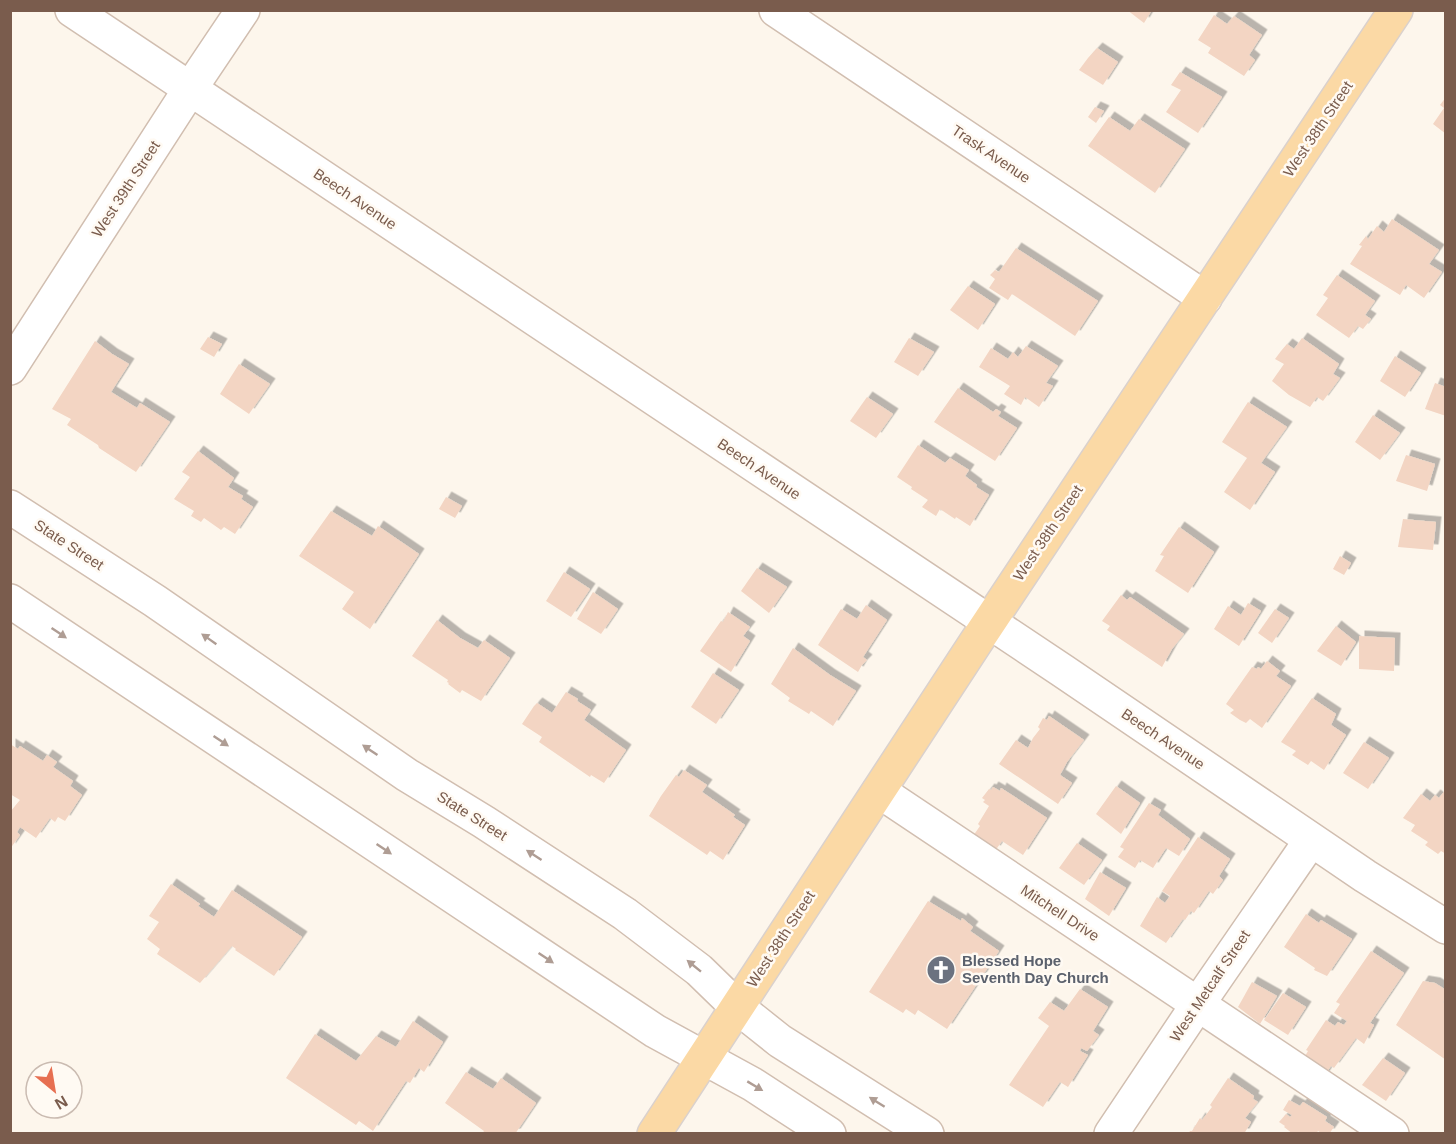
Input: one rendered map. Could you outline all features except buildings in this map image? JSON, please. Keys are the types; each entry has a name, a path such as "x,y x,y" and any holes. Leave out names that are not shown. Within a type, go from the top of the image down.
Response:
{"main road":[{"name":"West 38th Street","path":"654,1134 989,622 1396,10"}],"street":[{"name":"Beech Avenue","path":"72,10 989,622 1311,840 1446,927"},
{"name":"West 39th Street","path":"10,368 243,10"},
{"name":"Trask Avenue","path":"776,10 1205,298"},
{"name":"State Street","path":"10,507 154,601 407,775 625,914 699,970 736,1006 780,1041 927,1134"},
{"path":"10,601 655,1031 752,1084 829,1134"},
{"name":"Mitchell Drive","path":"879,791 1392,1134"},
{"name":"West Metcalf Street","path":"1111,1134 1311,840"}],"place":[{"name":"Blessed Hope Seventh Day Church","path":"941,970"}]}
